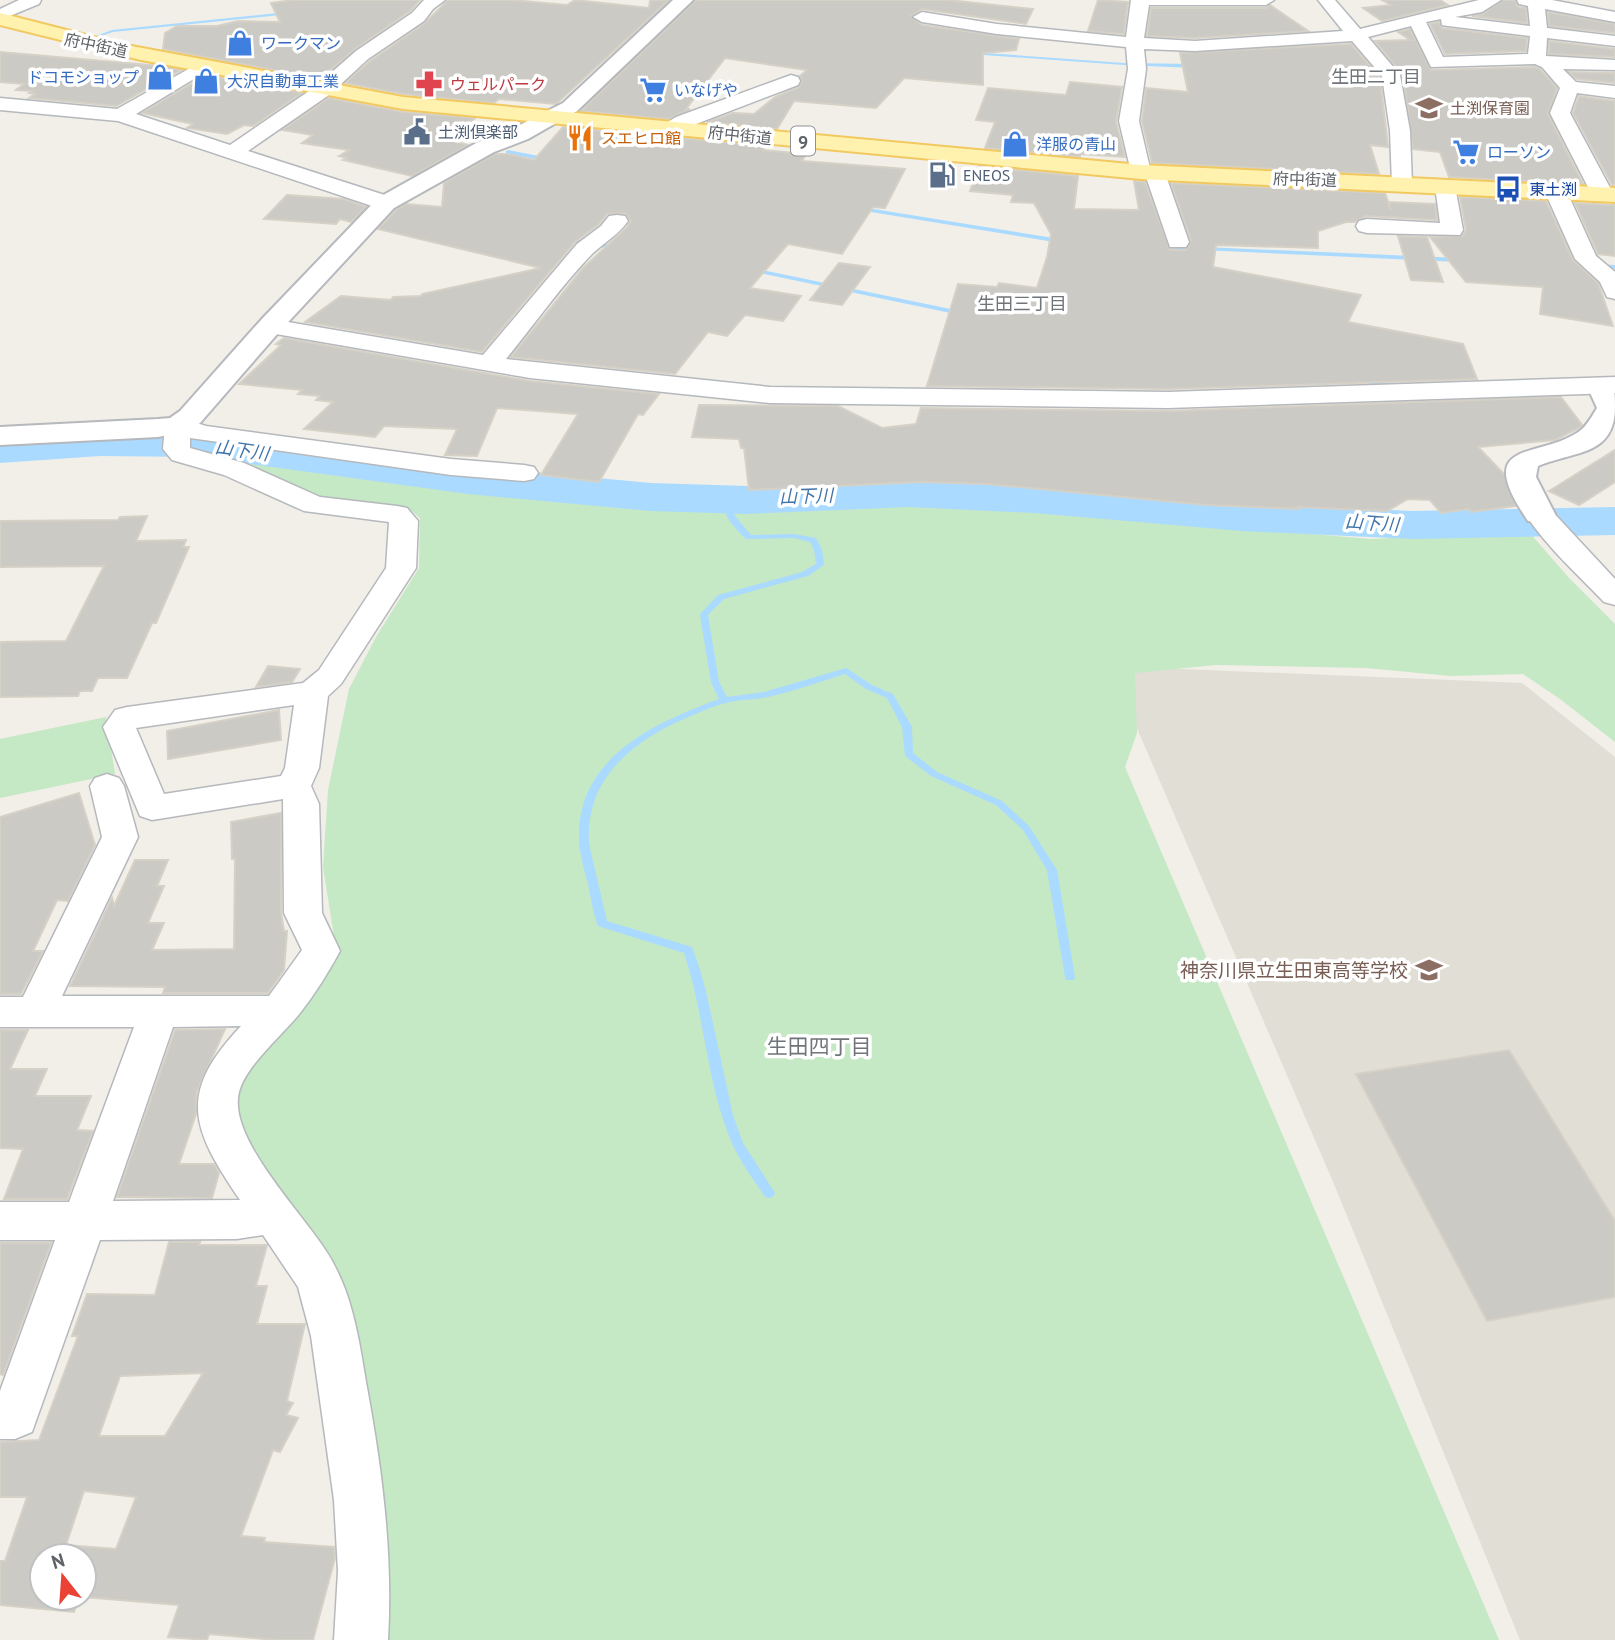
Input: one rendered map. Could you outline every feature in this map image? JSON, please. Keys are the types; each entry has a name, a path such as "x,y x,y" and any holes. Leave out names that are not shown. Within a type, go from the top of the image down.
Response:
{"main road":[{"name":"府中街道","path":"0,17 48,35 201,67 403,103 1148,173 1609,195"}],"street":[{"path":"0,17 33,0"},
{"path":"231,153 322,90 362,55 418,17 427,5 437,0"},
{"path":"294,786 152,808 119,727 127,718 312,692 330,677 401,568 404,521 397,514 314,505 234,469 181,454 177,437 190,417 270,326 386,203 486,147 520,134 570,107 684,0"},
{"path":"1178,242 1129,121 1137,65 1134,43 1140,0 1266,0"},
{"path":"1326,0 1387,68 1401,131 1402,184"},
{"path":"922,17 997,29 1134,43 1195,46 1357,34 1420,18 1476,8 1493,0"},
{"path":"1615,17 1533,0 1543,61 1570,87 1615,92"},
{"path":"1601,0 1615,3"},
{"path":"997,29 1003,10"},
{"path":"1420,18 1615,41"},
{"path":"1420,18 1437,63 1543,61 1615,65"},
{"path":"120,115 201,67"},
{"path":"668,128 687,117 774,90 790,81"},
{"path":"1570,87 1560,113 1609,195"},
{"path":"0,104 120,115 386,203"},
{"path":"1367,226 1452,230 1445,186"},
{"path":"1556,192 1593,266 1609,279 1615,292"},
{"path":"489,364 586,249 617,221"},
{"path":"270,326 530,371 770,396 1168,400 1608,386 1611,408 1600,428 1585,440 1535,455 1524,462 1520,474 1522,486 1545,521 1615,596"},
{"path":"0,436 177,437 202,433 451,467 524,473"},
{"path":"312,692 302,768 294,786 302,804 303,913 320,951 279,1011 222,1079 216,1111 221,1129 273,1214 312,1268 330,1312 352,1432 365,1597 361,1640"},
{"path":"18,1012 120,837 107,786"},
{"path":"0,1416 15,1416 87,1220 159,1011"},
{"path":"18,1012 279,1011"},
{"path":"0,1221 237,1220 273,1214"}],"shaded area":[{"name":"神奈川県立生田東高等学校","path":"1110,666 1522,683 1615,757 1615,1640 1520,1640 1334,1184"}],"green space":[{"path":"197,448 463,487 647,503 708,505 906,500 1371,539 1529,532 1569,578 1615,624 1615,742 1523,674 1451,676 1366,668 1216,665 1135,673 1137,733 1125,767 1499,1640 383,1640 296,1210 233,1124 232,1090 337,955 323,867 328,790 349,689 376,637 419,568 420,518 407,507 318,496 196,453"},
{"path":"106,717 115,774 0,798 0,739"}],"building":[{"path":"293,0 420,0 410,11 355,49 320,79 163,49 165,33 177,26 217,26 238,21 280,22 271,3"},
{"path":"448,0 512,0 567,5 575,0 649,8 650,0 669,0 556,104 499,99 494,103 403,94 345,83 370,61 425,23"},
{"path":"696,0 948,0 1033,9 1026,24 922,9 911,16 922,25 1019,39 1016,50 983,53 983,85 904,78 876,108 794,101 777,129 707,122 733,113 754,114 775,97 799,87 802,82 800,76 807,70 725,58 686,109 690,109 668,119 581,111"},
{"path":"1098,0 1128,2 1124,34 1088,31"},
{"path":"1382,0 1440,0 1448,5 1382,21 1363,8 1391,5"},
{"path":"1503,0 1515,0 1518,7 1526,8 1527,23 1472,16 1483,14"},
{"path":"1270,5 1308,31 1195,38 1147,36 1151,8 1266,8"},
{"path":"1548,12 1615,24 1615,33 1549,26"},
{"path":"1439,22 1442,28 1527,38 1526,51 1445,54 1430,24"},
{"path":"1410,29 1431,70 1540,69 1557,88 1548,114 1583,184 1449,177 1440,152 1413,149 1403,75 1375,41 1410,40 1398,32"},
{"path":"1549,41 1615,49 1615,57 1549,54"},
{"path":"1351,44 1380,77 1388,147 1370,145 1379,174 1152,163 1142,121 1146,88 1188,92 1180,53"},
{"path":"0,52 181,70 116,106 29,98 35,94 29,93 32,91 16,90 24,84 0,82"},
{"path":"1569,72 1615,73 1615,83 1577,79"},
{"path":"206,75 302,93 253,126 244,125 227,134 187,128 193,124 142,113"},
{"path":"1070,82 1122,87 1116,122 1125,157 1080,154 1080,157 985,148 995,122 976,120 988,88 1066,95"},
{"path":"1579,96 1615,101 1615,185 1612,185 1573,113"},
{"path":"329,98 403,112 475,118 449,140 468,145 412,176 343,160 347,158 339,156 349,150 302,143 313,135 282,130"},
{"path":"563,127 766,146 763,150 806,154 802,161 905,169 885,208 873,207 842,254 788,244 750,288 801,296 783,321 745,315 727,336 708,332 675,374 511,357 583,268 626,228 631,221 625,213 607,214 599,224 575,242 482,352 305,322 341,296 391,300 393,297 421,296 541,268 378,229 396,210 406,204 442,207 444,183 495,154 534,160"},
{"path":"979,166 1078,176 1074,209 1139,210 1134,181 1145,182 1170,250 1186,250 1191,241 1171,183 1385,193 1388,202 1435,204 1437,220 1366,216 1355,222 1346,222 1318,231 1318,248 1216,245 1213,267 1361,295 1348,322 1463,344 1477,379 1168,389 927,386 958,284 997,287 999,283 1037,288 1047,257 1051,234 1034,203 1011,202 1013,195 970,191"},
{"path":"287,195 344,199 366,207 351,222 340,219 336,224 264,219"},
{"path":"1460,197 1546,201 1573,260 1598,283 1613,326 1540,314 1543,287 1466,282 1430,237 1462,236 1466,230"},
{"path":"1575,203 1615,205 1615,256 1598,254"},
{"path":"1398,236 1427,237 1443,282 1411,280"},
{"path":"839,263 870,267 842,305 810,300"},
{"path":"284,338 530,381 659,394 643,415 638,414 599,482 541,475 578,414 497,408 477,456 445,455 457,429 384,426 375,437 304,429 333,402 316,400 320,396 298,394 302,390 239,384 281,345 276,344"},
{"path":"1561,397 1582,425 1579,428 1555,440 1478,447 1504,474 1516,506 1471,512 1469,509 1441,513 1430,500 1408,499 1387,511 1298,507 1299,509 1207,505 986,484 921,482 749,490 744,448 741,448 739,439 692,437 699,405 838,406 882,428 916,424 921,408 1168,411"},
{"path":"1615,450 1615,482 1579,505 1549,491"},
{"path":"147,516 136,541 186,540 183,547 189,547 156,623 152,623 127,678 98,678 92,691 80,691 78,696 0,697 0,642 66,641 104,566 0,567 0,521 118,520 120,517"},
{"path":"268,666 300,669 292,682 256,687"},
{"path":"279,710 281,740 168,759 167,731"},
{"path":"79,793 95,845 68,901 57,900 33,951 43,951 21,994 0,994 0,817"},
{"path":"281,813 281,913 284,931 287,931 284,970 268,993 163,993 165,987 70,986 112,898 114,906 135,860 168,860 157,886 164,886 148,923 164,923 152,950 234,949 235,859 232,859 231,822"},
{"path":"225,1029 197,1091 196,1114 179,1164 214,1164 219,1173 212,1198 117,1197 175,1030"},
{"path":"0,1030 28,1030 10,1069 47,1069 35,1096 91,1096 77,1130 93,1131 67,1199 4,1199 23,1149 0,1148"},
{"path":"1509,1050 1615,1221 1615,1297 1487,1321 1356,1074"},
{"path":"169,1242 267,1245 256,1286 267,1286 257,1324 305,1324 287,1401 293,1403 286,1415 298,1418 280,1452 273,1450 241,1536 265,1538 264,1542 334,1547 335,1558 313,1640 275,1640 209,1634 207,1640 168,1637 179,1605 98,1598 98,1548 116,1549 136,1497 84,1491 67,1542 28,1542 28,1608 0,1605 0,1561 5,1561 27,1497 0,1497 0,1442 39,1440 78,1336 72,1336 87,1294 155,1295","holes":["203,1373 165,1436 99,1436 120,1376"]},
{"path":"0,1243 51,1243 3,1375 0,1374"}],"waterway":[{"path":"98,36 112,31 288,13"},
{"path":"0,44 9,44"},
{"path":"972,53 1194,66"},
{"path":"508,152 549,160"},
{"path":"861,209 1060,241"},
{"path":"562,239 617,248"},
{"path":"1159,247 1459,260"},
{"path":"1568,265 1615,267"},
{"path":"752,270 960,313"},
{"path":"1361,381 1388,385"},
{"name":"山下川","path":"0,450 100,443 200,444 468,480 651,497 747,500 908,493 1035,499 1242,517 1412,525 1615,521"},
{"path":"724,700 715,682 704,615 721,597 805,574 820,565 818,550 813,540 794,536 749,537 731,516 726,500"},
{"path":"724,700 765,695 846,671 869,687 890,696 907,727 908,754 934,774 999,803 1026,828 1052,870 1070,977"},
{"path":"724,700 652,732 630,746 612,763 597,783 587,807 584,834 588,866 602,923 688,950 702,996 727,1115 738,1145 769,1193"}],"place":[{"name":"ワークマン","path":"240,43"},
{"name":"ドコモショップ","path":"160,77"},
{"name":"大沢自動車工業","path":"206,81"},
{"name":"ウェルパーク","path":"429,84"},
{"name":"いなげや","path":"653,90"},
{"name":"土渕保育園","path":"1429,108"},
{"name":"土渕倶楽部","path":"417,132"},
{"name":"スエヒロ館","path":"580,138"},
{"name":"洋服の青山","path":"1015,144"},
{"name":"ローソン","path":"1466,152"},
{"name":"ENEOS","path":"942,175"},
{"name":"東土渕","path":"1508,189"},
{"name":"神奈川県立生田東高等学校","path":"1429,970"}],"district":[{"name":"生田二丁目","path":"1376,76"},
{"name":"生田三丁目","path":"1022,303"},
{"name":"生田四丁目","path":"819,1046"}]}
